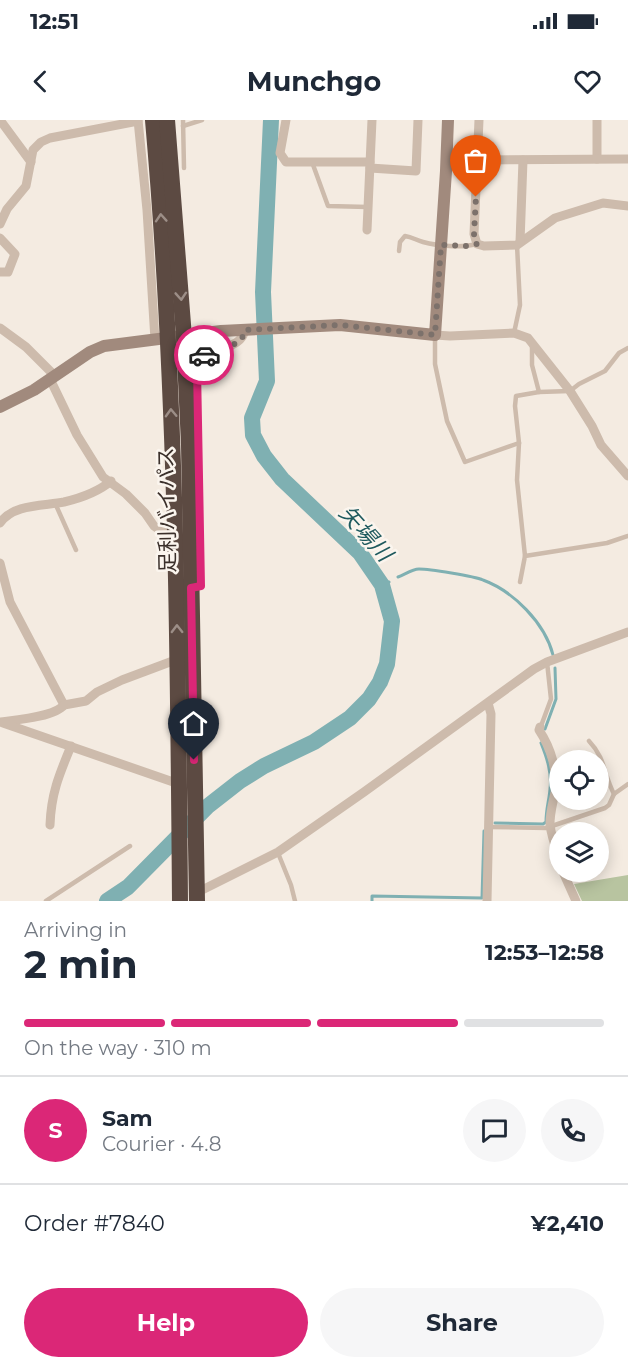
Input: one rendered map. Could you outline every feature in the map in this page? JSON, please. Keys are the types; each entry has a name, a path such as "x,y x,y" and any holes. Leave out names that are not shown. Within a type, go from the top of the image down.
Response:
{"highway":[{"name":"足利バイパス","path":"144,120 157,166 169,339 178,659 180,854 189,899"},
{"name":"足利バイパス","path":"176,121 178,171 169,339 189,445 196,842 189,899"}],"street":[{"path":"0,120 31,162"},
{"path":"0,224 7,209 26,186 33,150 41,142 50,138 144,120 147,210 169,339"},
{"path":"286,120 280,153 286,162 370,165 416,171 418,120"},
{"path":"367,230 372,120"},
{"path":"435,335 448,120"},
{"path":"479,120 474,234 477,244 484,246 519,244 555,218 603,203 628,206"},
{"path":"597,120 597,159"},
{"path":"478,160 628,159"},
{"path":"519,244 523,160"},
{"path":"0,238 15,254 8,272 0,272"},
{"path":"0,407 21,397 98,348 221,331 340,325 450,336 514,333 533,342 570,392 592,426 601,446 628,476"},
{"path":"0,328 26,346 52,378 77,435 103,477 111,481 146,513 154,526 160,530 175,530"},
{"path":"201,358 214,349 238,342 250,329"},
{"path":"0,523 12,512 90,494 111,481"},
{"path":"0,563 10,603 64,705"},
{"path":"0,605 10,603"},
{"path":"189,899 278,852 527,674 547,662 628,632"},
{"path":"0,722 42,716 61,710 64,705 86,701 97,692 122,680 178,659"},
{"path":"487,901 491,714 488,703"},
{"path":"0,722 179,784"},
{"path":"540,727 539,730 545,738 554,764 555,790 550,822"},
{"path":"50,825 50,802 58,775 71,746"},
{"path":"567,882 576,901"}],"lane":[{"path":"176,121 202,120"},
{"path":"312,162 328,207 368,207"},
{"path":"399,251 400,242 405,236 424,243 441,245 477,244"},
{"path":"514,333 520,305 519,244"},
{"path":"435,335 435,364 447,421 465,462 519,443"},
{"path":"533,342 532,365 539,392"},
{"path":"520,582 525,556 517,480 519,443 514,406 516,396 539,392 570,392 605,371 619,352 628,348"},
{"path":"191,588 201,586 197,368 201,358"},
{"path":"55,503 76,550"},
{"path":"525,556 607,543 628,536"},
{"path":"540,727 552,699 547,662"},
{"path":"589,741 602,757 614,794"},
{"path":"562,822 605,808 614,794 628,784"},
{"path":"489,827 549,826"},
{"path":"46,901 130,846"},
{"path":"278,852 295,901"}],"green space":[{"path":"628,875 628,901 582,901 574,884 609,882 609,878"}],"waterway":[{"name":"矢場川","path":"107,901 128,887 208,806 240,781 264,766 314,742 350,718 369,699 380,682 387,664 392,621 382,585 360,553 282,479 264,456 253,435 252,418 267,381 263,292 271,120"},
{"path":"398,577 414,570 424,569 471,577 494,585 516,600 535,620 543,631 553,655"},
{"name":"矢場川","path":"382,585 389,582"},
{"path":"545,729 556,699 555,668"},
{"path":"495,823 543,824 546,822 550,777 541,743"},
{"path":"372,901 372,896 482,898 484,831"}],"way so far":[{"path":"204,355 214,349 233,345 242,340 245,330 340,325 435,335 441,245 477,244 474,234 476,197"}],"route":[{"path":"194,760 191,588 201,586 197,368 204,355"}]}
